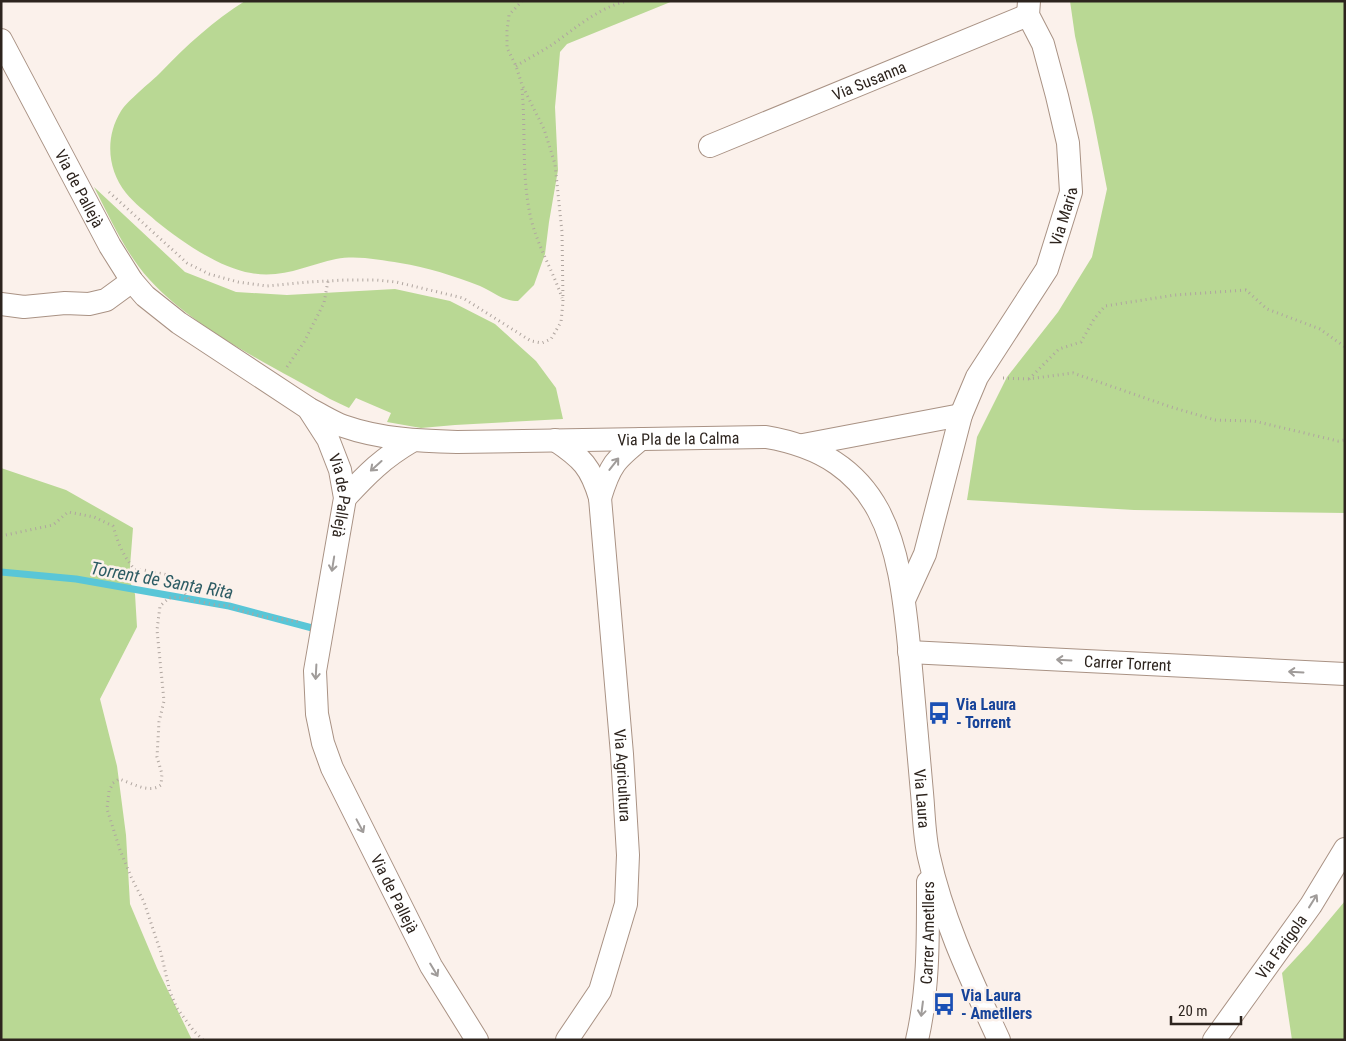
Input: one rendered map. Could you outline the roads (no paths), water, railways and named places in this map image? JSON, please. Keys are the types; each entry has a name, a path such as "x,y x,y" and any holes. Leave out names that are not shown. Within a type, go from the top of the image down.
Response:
{"street":[{"name":"Via Susanna","path":"710,146 1029,8"},
{"name":"Via Maria","path":"904,600 925,554 961,415 977,377 1047,269 1070,192 1068,143 1043,44 1029,8"},
{"name":"Via de Pallejà","path":"1,40 110,246 132,281 146,296 179,323 308,408 331,447 340,470 345,498 315,671 317,714 322,743 332,768 431,966 477,1040"},
{"path":"1,304 24,307 65,303 89,304 106,300 132,281"},
{"name":"Via Pla de la Calma","path":"308,408 343,426 380,436 412,440 766,437 803,445 823,454 844,469 861,486 876,506 887,527 893,546"},
{"path":"803,445 961,415"},
{"name":"Via Agricultura","path":"600,498 608,472 623,454 641,439"},
{"path":"345,498 383,459 412,440"},
{"name":"Via Agricultura","path":"555,440 574,452 586,465 594,477 600,498 628,855 626,904 600,991 567,1040"},
{"name":"Via Laura","path":"893,546 904,600 928,856 945,913 971,978 999,1040"},
{"name":"Carrer Torrent","path":"909,652 1345,674"},
{"name":"Via Farigola","path":"1214,1040 1311,905 1345,849"},
{"name":"Carrer Ametllers","path":"916,1040 928,962 928,856"}],"waterway":[{"name":"Torrent de Santa Rita","path":"1,572 76,579 229,606 316,629"}],"place":[{"name":"Via Laura - Torrent","path":"939,713"},
{"name":"Via Laura - Ametllers","path":"944,1004"}]}
